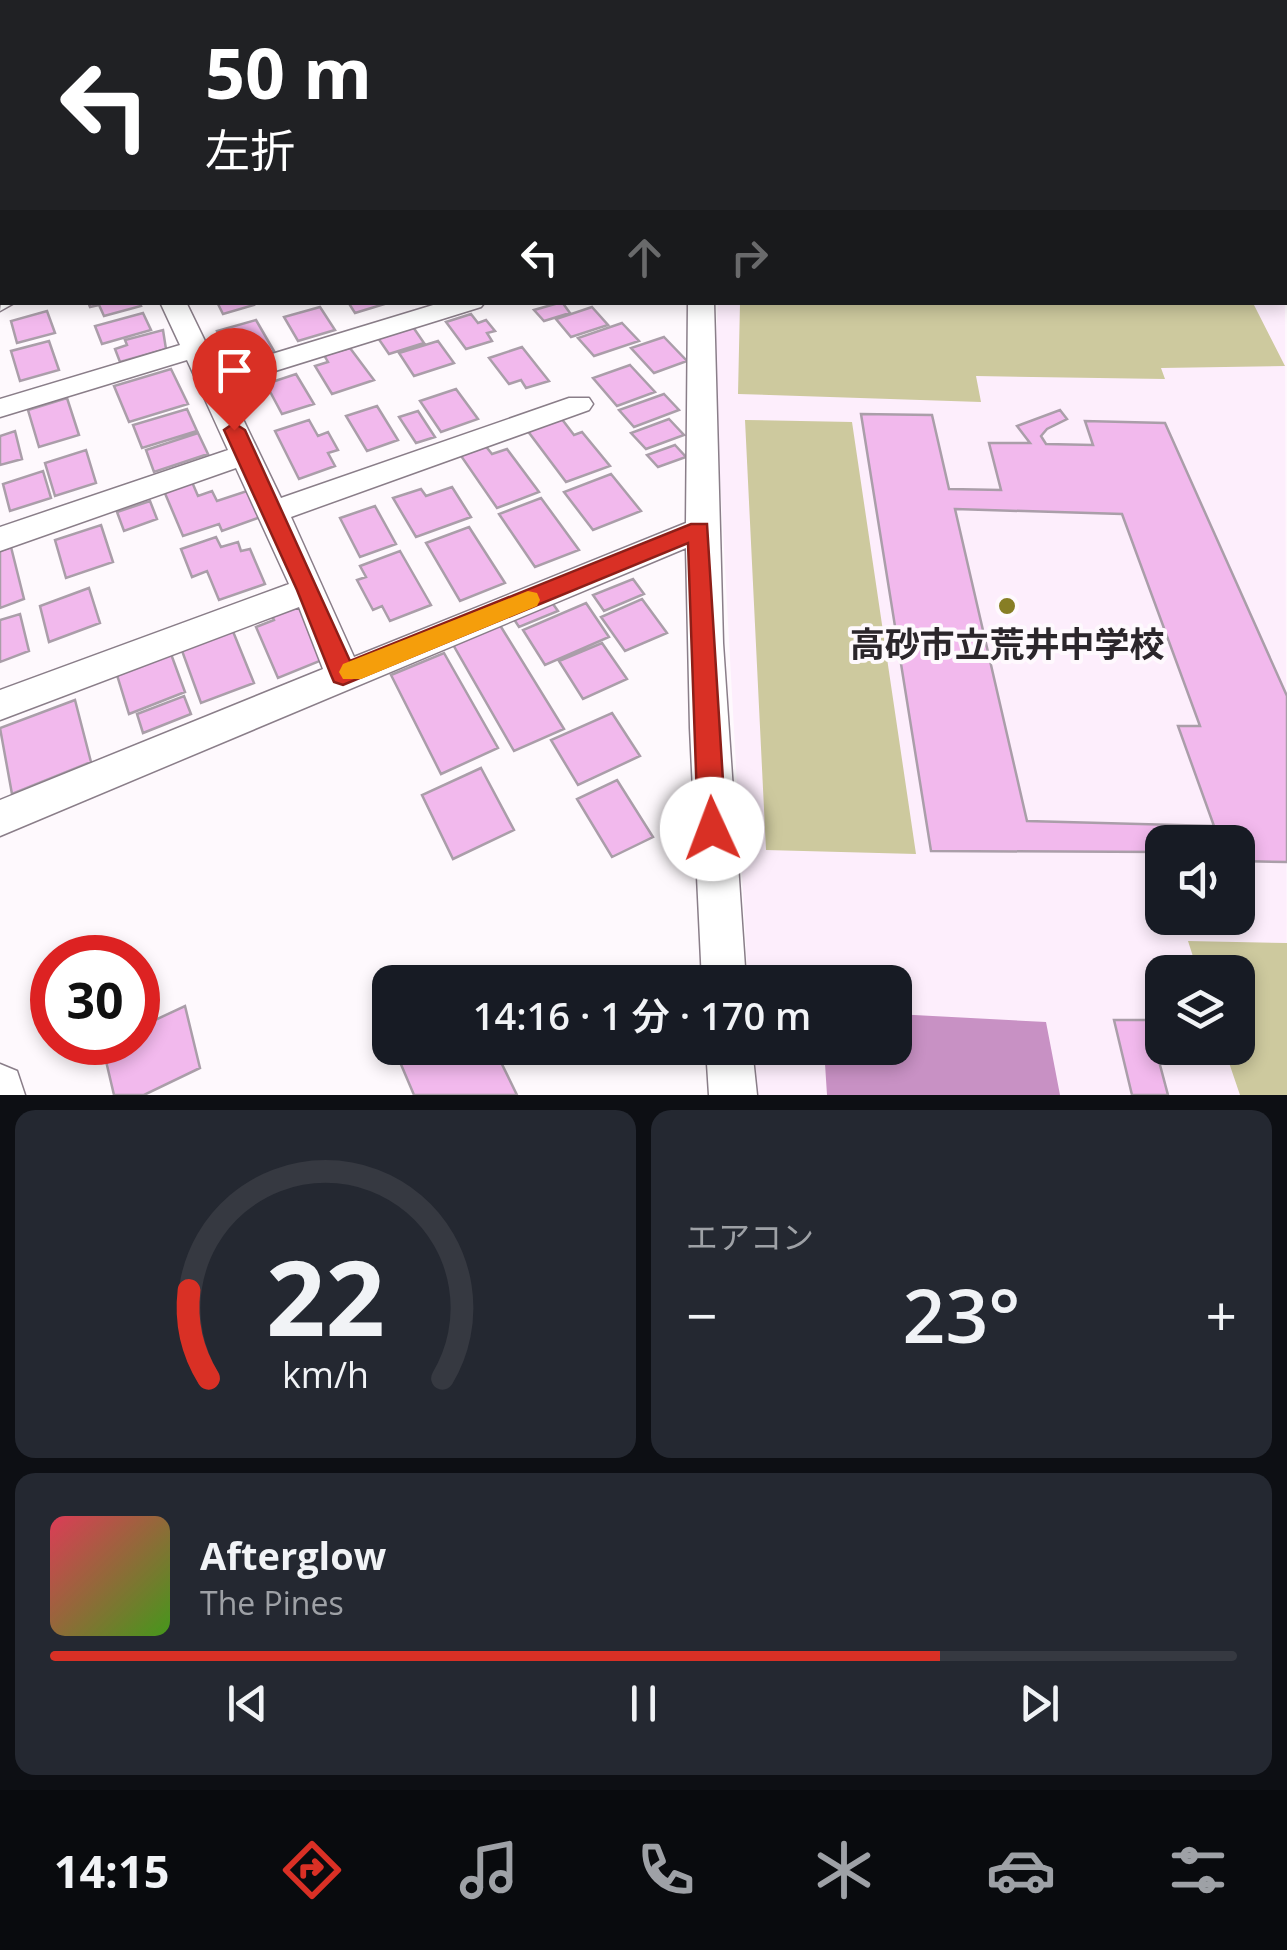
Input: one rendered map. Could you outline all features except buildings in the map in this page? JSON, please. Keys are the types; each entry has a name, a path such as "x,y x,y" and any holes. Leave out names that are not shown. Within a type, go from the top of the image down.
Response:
{"street":[{"path":"173,305 309,590 343,675"},
{"path":"211,382 462,305"},
{"path":"701,305 699,530 712,829 723,965"},
{"path":"0,408 195,349"},
{"path":"273,512 579,404"},
{"path":"0,539 246,454"},
{"path":"0,818 699,530"},
{"path":"0,705 309,590"},
{"path":"731,1065 733,1095"}],"shaded area":[{"name":"高砂市立荒井中学校","path":"718,305 1285,305 1287,1095 754,1095 752,1065 912,1065 912,965 747,965 714,369"},
{"path":"740,305 1254,305 1285,366 1161,368 1165,379 976,376 981,402 738,394"},
{"path":"745,420 852,422 916,854 766,850"},
{"path":"1188,941 1287,943 1287,1095 1240,1095 1230,1065 1255,1065 1255,955 1193,955"},
{"path":"912,1015 1046,1022 1060,1095 827,1095 825,1065 912,1065"}],"slow traffic":[{"path":"352,672 528,600"}],"place":[{"name":"高砂市立荒井中学校","path":"1007,606"}],"route":[{"path":"234,430 309,590 343,675 699,530 712,829"}]}
